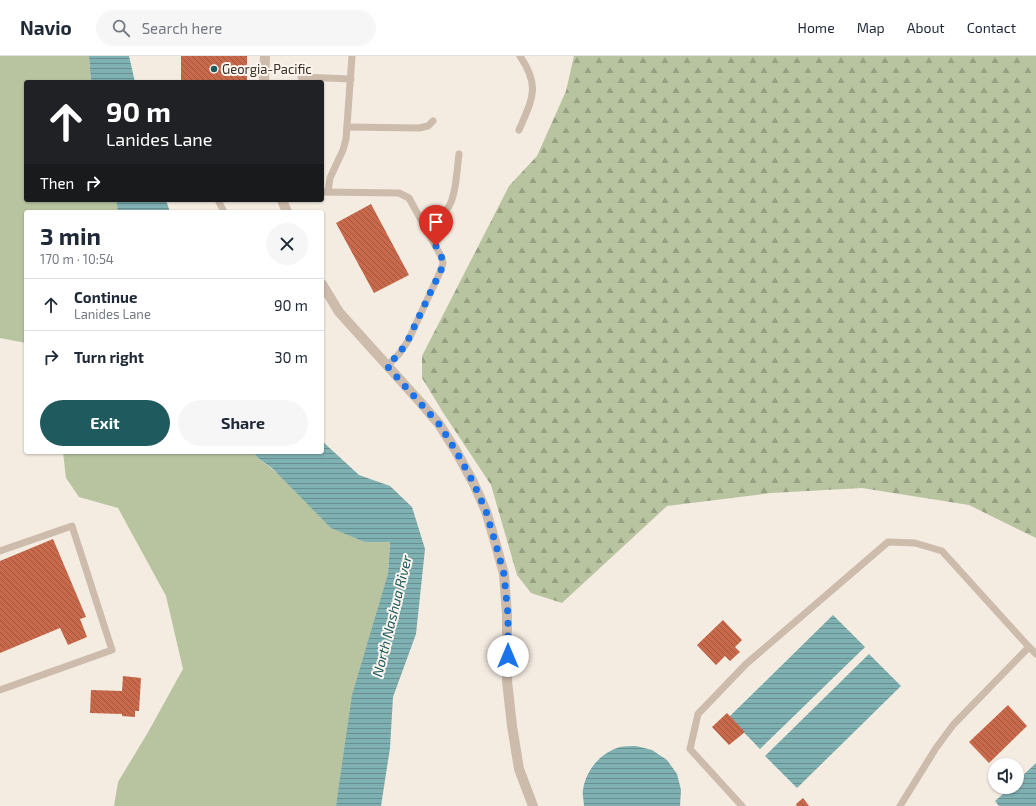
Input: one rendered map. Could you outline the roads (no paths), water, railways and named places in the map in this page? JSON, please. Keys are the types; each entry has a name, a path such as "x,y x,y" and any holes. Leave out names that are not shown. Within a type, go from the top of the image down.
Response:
{"street":[{"path":"264,80 265,56"},
{"path":"324,288 339,312 439,424 473,482 486,511 504,574 508,615 508,680 512,726 519,769 533,806"}],"lane":[{"path":"352,56 346,139 325,192 400,193 409,198 442,258 443,263 408,340 399,354 387,366"},
{"path":"519,130 534,90 532,78 527,66 520,56"},
{"path":"301,77 351,79"},
{"path":"347,127 419,128 428,126 433,121"},
{"path":"424,224 448,208 454,194 459,154"},
{"path":"219,202 223,210"},
{"path":"0,551 72,526 112,650 0,690"},
{"path":"742,806 690,748 698,714 746,664 888,542 915,542 942,551 1036,654"},
{"path":"900,806 936,748 953,725 1029,647"}],"water":[{"path":"89,56 129,56 135,80 91,80"},
{"path":"116,202 167,202 169,210 118,210"},
{"name":"North Nashua River","path":"324,443 359,475 390,486 412,507 425,549 416,634 393,697 390,748 381,806 336,806 352,695 388,574 390,542 365,542 331,528 273,469 255,454 324,454"},
{"path":"833,615 865,647 760,749 729,717"},
{"path":"869,654 901,686 797,788 765,756"},
{"path":"636,746 652,750 667,760 677,774 681,790 680,806 584,806 583,792 585,783 587,776 595,763 606,753 620,747"},
{"path":"1036,763 1036,806 999,806 995,801 1003,794 1024,794 1024,774"}],"place":[{"name":"Georgia-Pacific","path":"214,69"}]}
